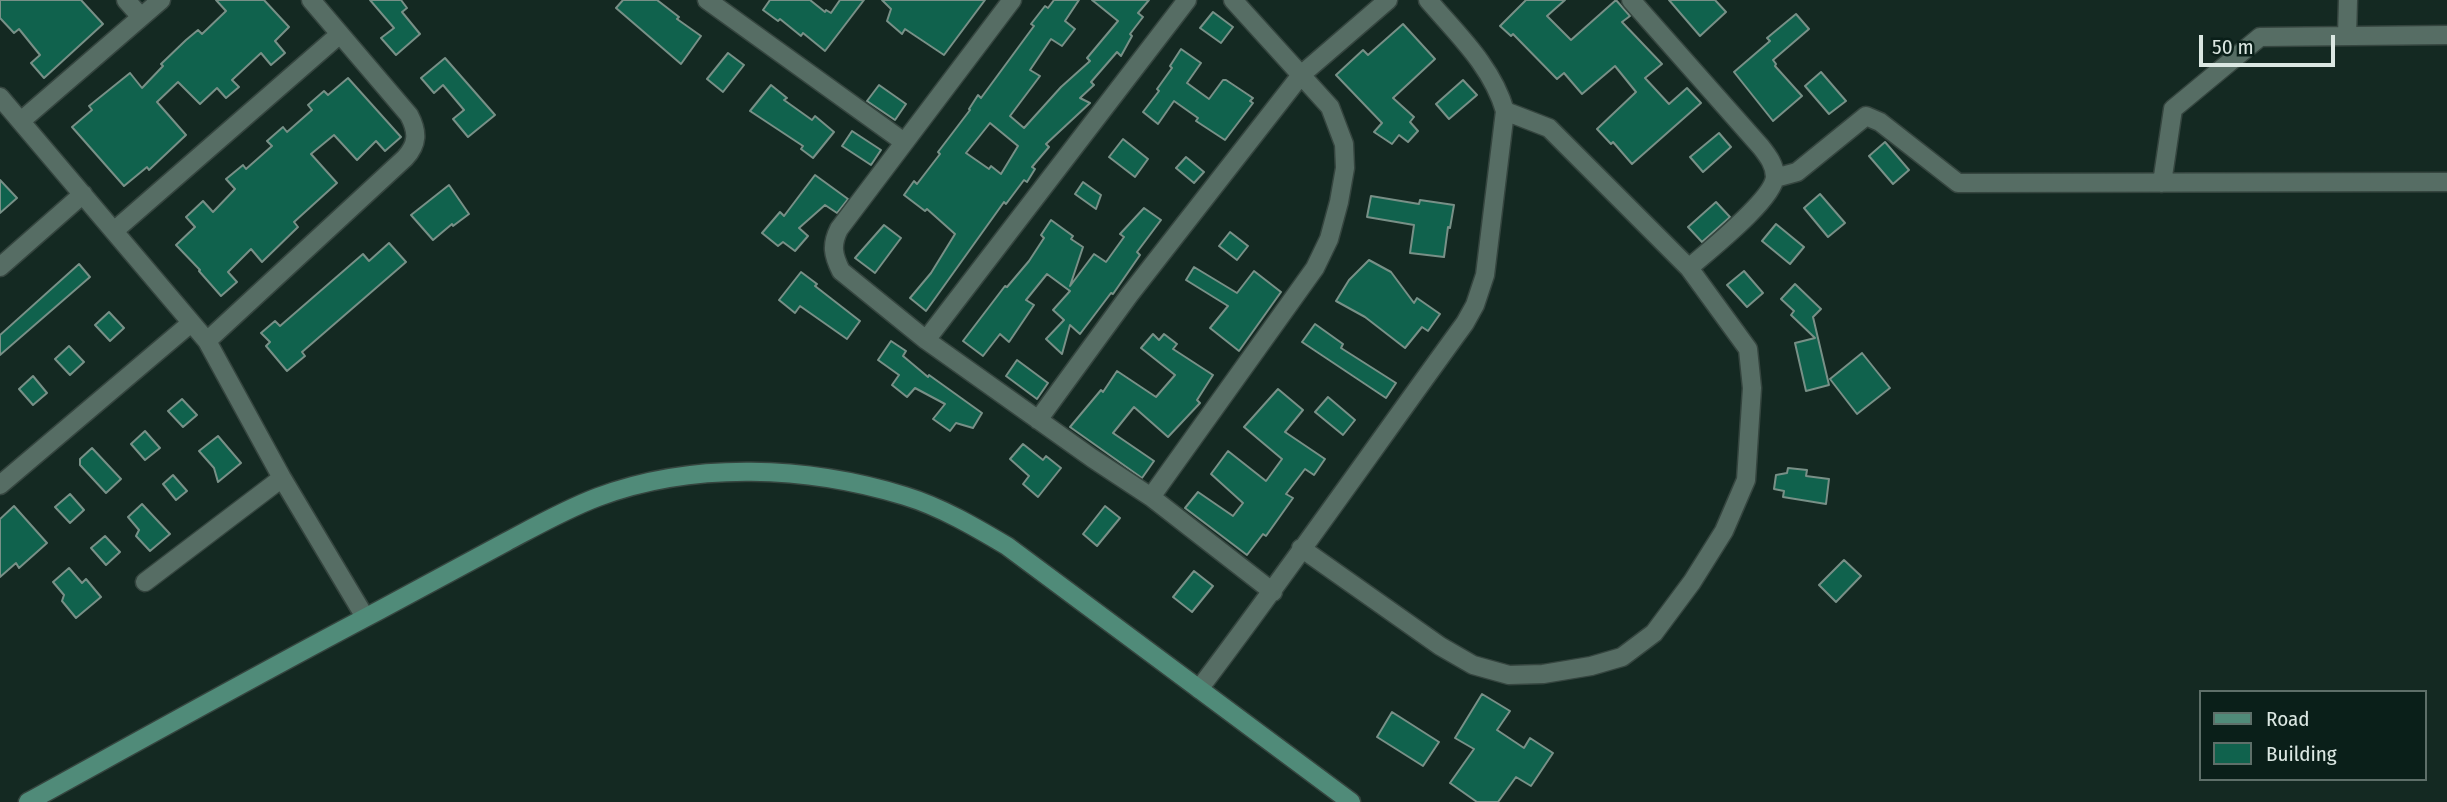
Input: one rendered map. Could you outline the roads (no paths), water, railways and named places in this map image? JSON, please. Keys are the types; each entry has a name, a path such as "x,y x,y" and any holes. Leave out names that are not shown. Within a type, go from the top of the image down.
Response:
{"street":[{"path":"126,0 141,17"},
{"path":"21,121 162,0"},
{"path":"207,341 412,150 416,137 415,126 409,115 311,0"},
{"path":"707,0 904,142"},
{"path":"1012,0 839,229 832,249 841,271 926,340 1152,497 1273,592"},
{"path":"926,340 1187,0"},
{"path":"1152,497 1315,268 1329,239 1345,168 1343,144 1330,107 1233,0"},
{"path":"1038,420 1130,294 1301,75 1388,0"},
{"path":"1199,689 1273,592 1301,548 1465,323 1475,305 1485,275 1505,111 1487,69 1428,0"},
{"path":"1632,0 1762,147 1773,164 1775,178 1762,201 1689,268"},
{"path":"2347,0 2347,36"},
{"path":"114,232 340,34"},
{"path":"2162,183 2173,109 2260,37 2447,35"},
{"path":"0,97 207,341 282,478 365,617"},
{"path":"1301,548 1440,646 1473,665 1509,675 1543,674 1591,666 1622,657 1654,633 1692,582 1724,531 1746,480 1752,388 1748,349 1689,268 1549,128 1505,111"},
{"path":"1775,178 1797,173 1866,116 1880,121 1958,183 2447,182"},
{"path":"0,267 83,194"},
{"path":"0,485 191,323"},
{"path":"28,802 553,517 598,497 640,484 698,473 757,472 818,477 907,496 968,523 1007,546 1351,802"},
{"path":"145,582 282,478"}]}
